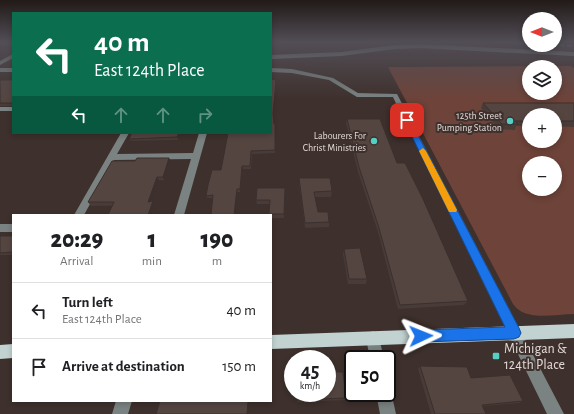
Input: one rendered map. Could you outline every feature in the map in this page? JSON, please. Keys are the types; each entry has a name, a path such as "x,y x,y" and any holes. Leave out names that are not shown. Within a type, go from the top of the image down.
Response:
{"main road":[{"path":"272,342 574,331"},
{"path":"0,352 12,351"}],"street":[{"path":"0,70 12,70"},
{"path":"272,70 292,71 331,79 357,95 395,95 556,414"},
{"path":"1,110 12,109"},
{"path":"80,214 124,134"},
{"path":"179,214 203,134"},
{"path":"112,157 196,156"},
{"path":"0,228 12,228"},
{"path":"373,338 376,350"},
{"path":"120,414 124,402"},
{"path":"386,402 388,414"}],"shaded area":[{"path":"522,66 522,100 562,100 562,66 571,66 574,68 574,314 550,316 533,315 518,310 513,304 388,67"}],"building":[{"path":"272,79 276,80 273,114 275,124 275,150 251,151 250,166 242,166 240,189 237,189 234,214 211,214 213,195 206,196 208,185 212,170 221,170 228,134 272,134"},
{"path":"0,80 12,80 12,103 0,103"},
{"path":"483,103 574,103 574,121 562,121 562,108 522,108 522,121 515,121 518,124 502,124"},
{"path":"347,119 380,119 397,163 405,163 423,199 468,301 400,305 379,228 359,167"},
{"path":"132,134 178,134 177,137 129,139"},
{"path":"137,158 169,158 163,177 157,177 148,202 153,201 148,214 108,214 114,202 88,202 112,161 135,161"},
{"path":"299,178 330,178 332,191 314,192 318,212 328,212 329,222 305,223"},
{"path":"257,188 285,188 284,214 269,214 270,200 256,200"},
{"path":"0,236 12,236 12,252 0,253"},
{"path":"360,248 367,279 349,279 344,249"},
{"path":"420,366 467,367 471,378 510,375 523,401 482,405 486,414 435,414"},
{"path":"336,372 343,372 344,398 336,398"},
{"path":"160,402 248,402 247,414 156,414"}],"slow traffic":[{"path":"423,151 453,210"}],"place":[{"name":"125th Street Pumping Station","path":"510,121"},
{"name":"Labourers For Christ Ministries","path":"374,141"},
{"name":"Michigan & 124th Place","path":"496,356"}],"route":[{"path":"407,120 514,333 421,336"}]}
